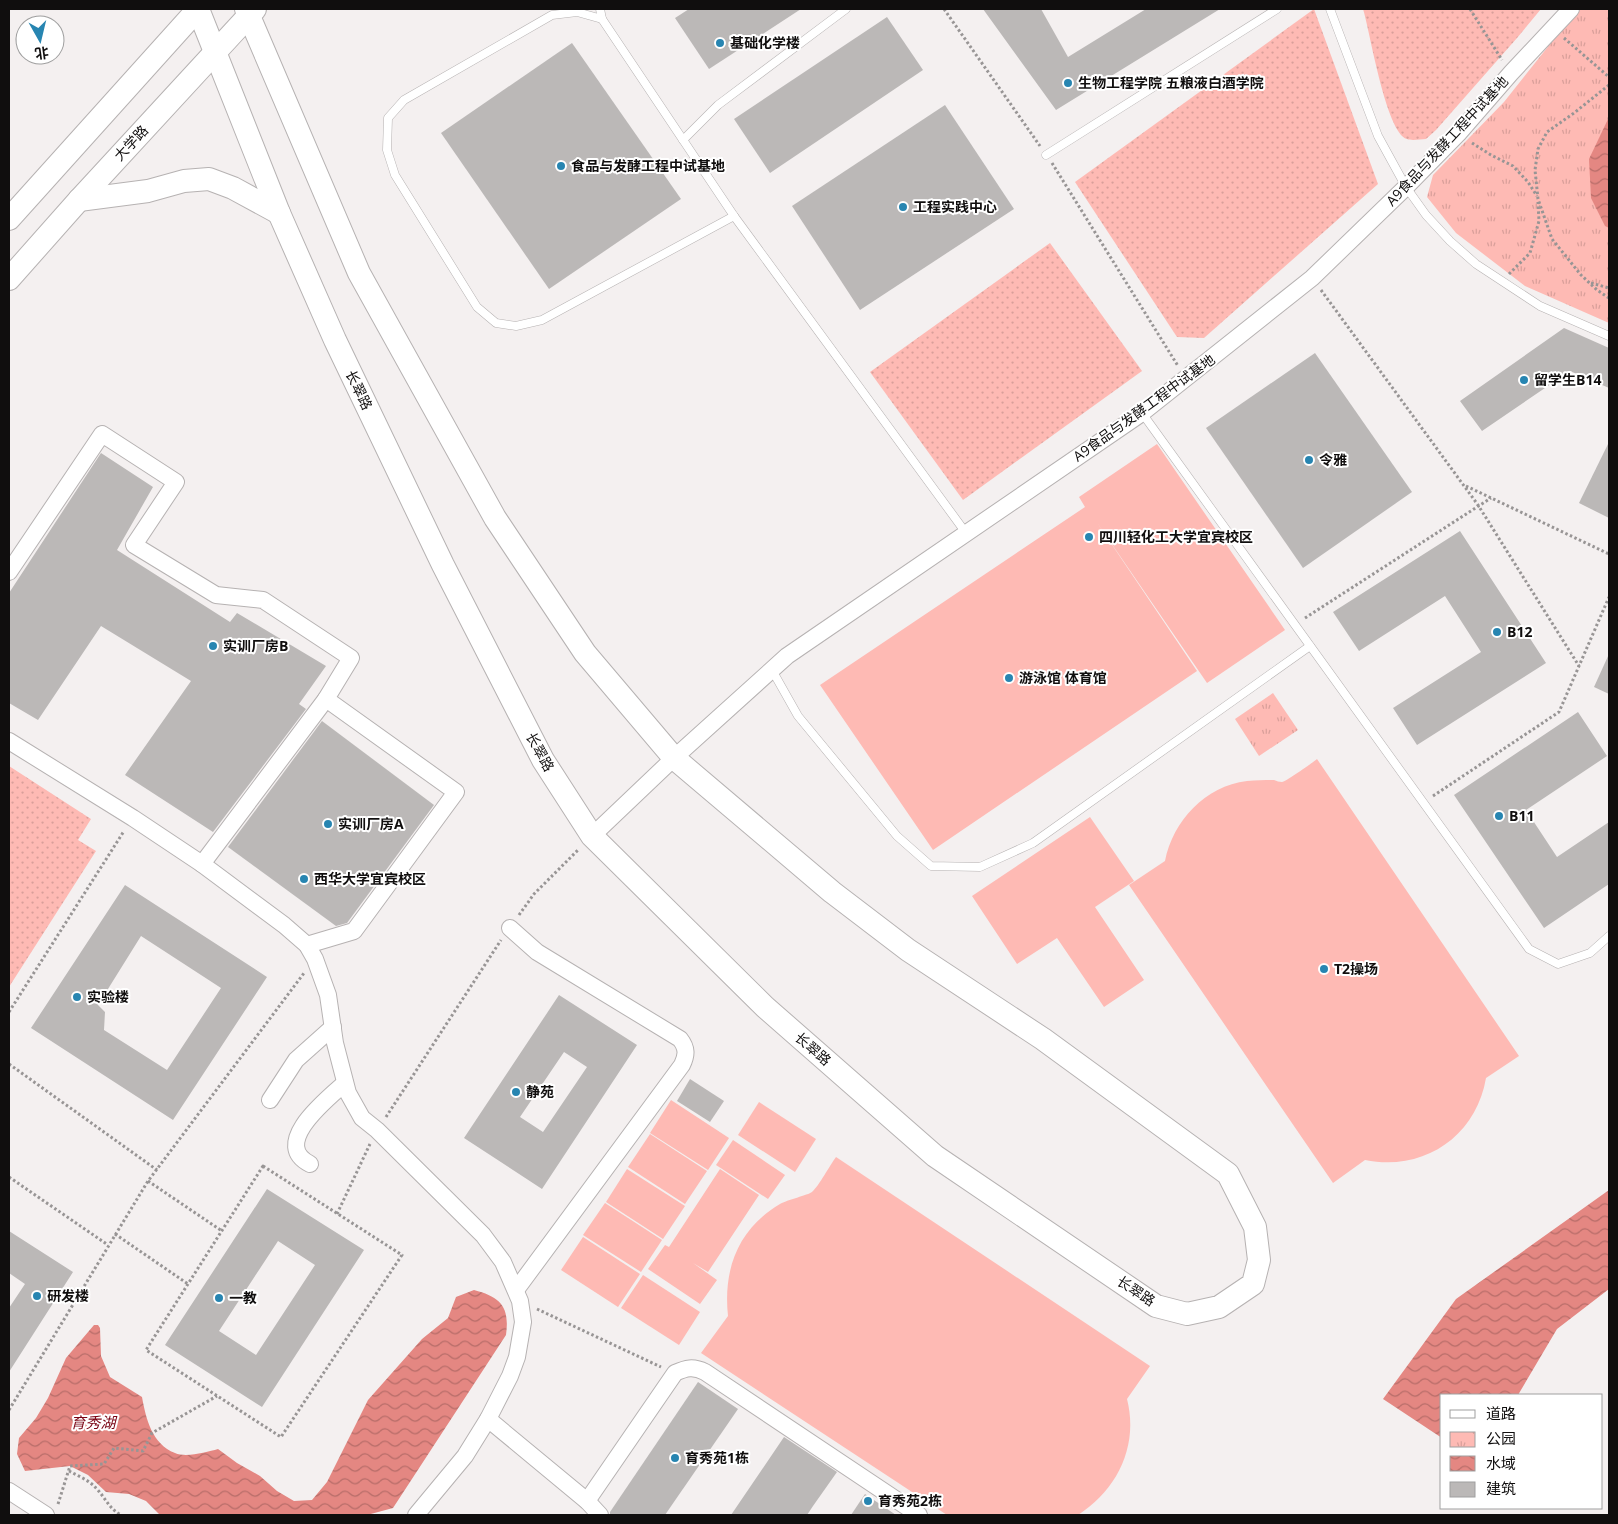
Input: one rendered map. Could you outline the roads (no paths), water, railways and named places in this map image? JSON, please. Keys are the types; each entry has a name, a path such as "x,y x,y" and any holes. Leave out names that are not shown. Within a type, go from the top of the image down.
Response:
{"main road":[{"name":"长翠路","path":"198,9 279,213 335,340 443,565 543,760 592,836 765,1007 936,1156 1156,1306 1187,1314 1219,1307 1253,1284 1260,1260 1255,1227 1228,1174 1044,1039 908,950 832,892 674,758 585,653 495,518 359,273 250,11"},
{"path":"9,219 198,9"},
{"name":"大学路","path":"9,279 79,200 216,52 250,11"},
{"path":"79,200 148,191 184,181 209,179 234,188 279,213"}],"street":[{"name":"A9食品与发酵工程中试基地","path":"592,836 674,758 787,656 1142,413 1312,278 1458,134 1511,73 1571,9"},
{"path":"9,572 102,434 176,482 134,545 216,595 263,600 351,658 326,699 202,864"},
{"path":"311,952 354,931 456,792 326,699"},
{"path":"9,740 202,864 284,924 311,952 328,994 335,1043 348,1093 362,1118 377,1130 483,1235 503,1262 518,1295 522,1322 518,1357 488,1419 465,1456 416,1515"},
{"path":"510,928 537,952 680,1038 687,1056 518,1295"},
{"path":"270,1100 296,1060 333,1027"},
{"path":"310,1164 302,1160 296,1153 296,1142 299,1133 314,1113 345,1083"},
{"path":"587,1501 675,1373 686,1368 696,1368 705,1372 919,1515"},
{"path":"488,1419 587,1501 600,1515"},
{"path":"9,1490 52,1511"}],"lane":[{"path":"600,9 602,20 734,216 966,533"},
{"path":"683,140 718,105 846,9"},
{"path":"1046,155 1277,9"},
{"path":"1330,9 1378,136 1406,187 1426,215 1450,241 1476,264 1540,306 1609,336"},
{"path":"602,20 577,12 552,16 404,100 388,118 388,150 395,175 477,307 496,323 516,326 542,320 734,216"},
{"path":"1142,413 1529,949 1558,964 1590,953 1609,936"},
{"path":"772,670 798,716 897,836 931,866 980,867 1033,843 1310,646"}],"water":[{"path":"1609,117 1609,228 1605,226 1591,198 1589,159"},
{"path":"1609,1190 1609,1289 1557,1329 1519,1394 1440,1394 1440,1437 1383,1399 1456,1299"},
{"name":"育秀湖","path":"474,1290 491,1296 501,1304 506,1317 506,1335 393,1508 367,1515 160,1515 146,1501 129,1494 106,1492 88,1475 70,1466 25,1471 17,1454 19,1438 36,1418 48,1398 66,1358 94,1325 98,1325 100,1328 101,1356 110,1377 142,1397 151,1430 167,1449 185,1455 218,1449 294,1501 312,1500 327,1482 368,1400 422,1339 448,1318 456,1297"}],"place":[{"name":"基础化学楼","path":"720,43"},
{"name":"生物工程学院 五粮液白酒学院","path":"1068,83"},
{"name":"食品与发酵工程中试基地","path":"561,166"},
{"name":"工程实践中心","path":"903,207"},
{"name":"留学生B14","path":"1524,380"},
{"name":"令雅","path":"1309,460"},
{"name":"四川轻化工大学宜宾校区","path":"1089,537"},
{"name":"B12","path":"1497,632"},
{"name":"实训厂房B","path":"213,646"},
{"name":"游泳馆 体育馆","path":"1009,678"},
{"name":"B11","path":"1499,816"},
{"name":"实训厂房A","path":"328,824"},
{"name":"西华大学宜宾校区","path":"304,879"},
{"name":"T2操场","path":"1324,969"},
{"name":"实验楼","path":"77,997"},
{"name":"静苑","path":"516,1092"},
{"name":"研发楼","path":"37,1296"},
{"name":"一教","path":"219,1298"},
{"name":"育秀苑1栋","path":"675,1458"},
{"name":"育秀苑2栋","path":"868,1501"}]}
